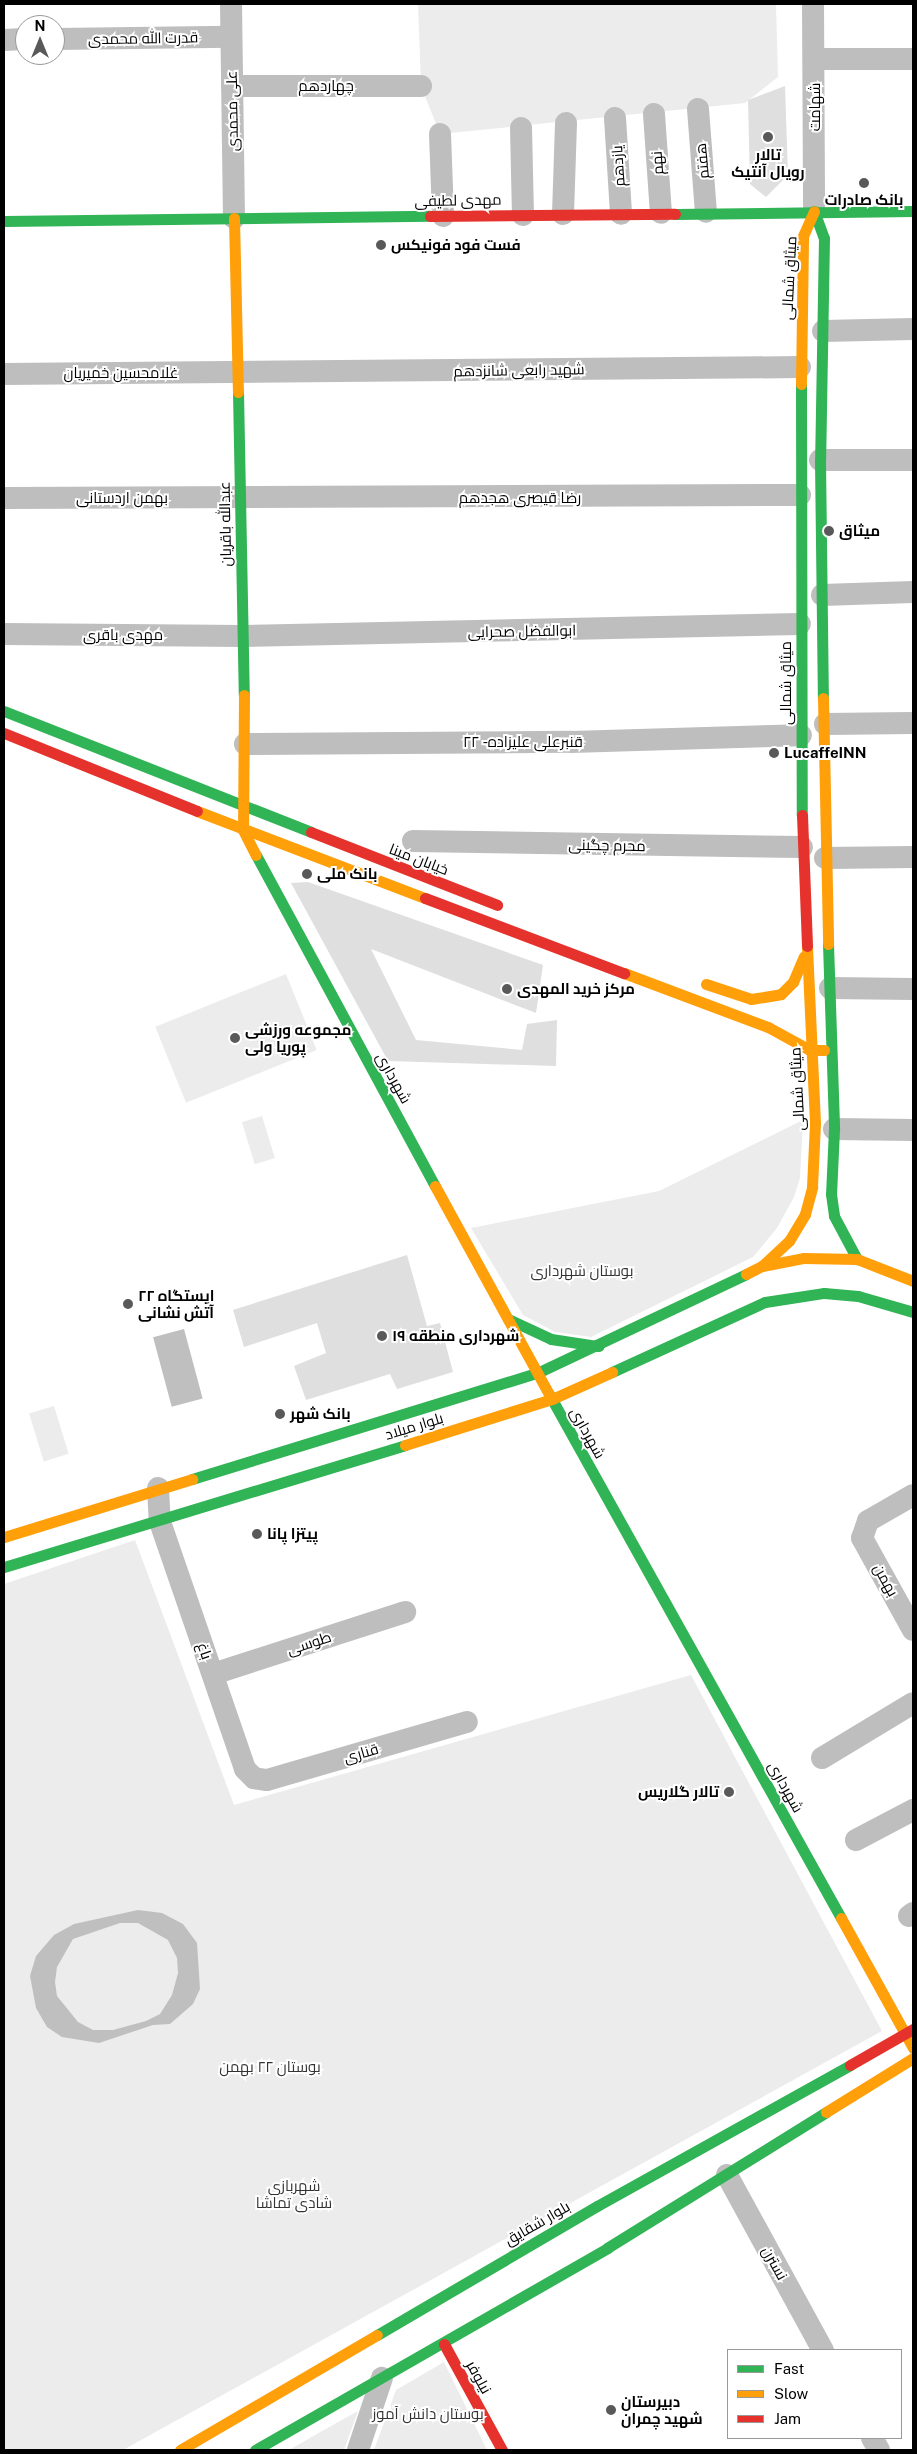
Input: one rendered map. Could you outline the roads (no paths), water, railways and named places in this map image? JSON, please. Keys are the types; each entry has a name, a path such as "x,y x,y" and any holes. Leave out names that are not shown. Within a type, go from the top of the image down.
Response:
{"main road":[{"name":"میثاق شمالی","path":"814,211 824,238 820,460 825,724 825,858 834,1129 831,1194 834,1216 857,1259"},
{"name":"میثاق شمالی","path":"762,1266 789,1241 804,1214 812,1187 815,1123 810,1050 802,846 800,367 803,236 814,211"},
{"name":"مهدی لطیفی","path":"4,221 913,211"},
{"name":"عبدالله باقریان","path":"234,218 245,744 243,830"},
{"name":"خیابان مینا","path":"4,711 243,807 509,910"},
{"path":"4,733 243,830 768,1027 810,1050 832,1050"},
{"name":"شهرداری","path":"243,830 537,1373 909,2031 913,2048"},
{"path":"690,978 751,999 766,998 781,994 794,982 806,952"},
{"path":"762,1266 804,1258 857,1259 913,1281"},
{"name":"بلوار میلاد","path":"4,1537 158,1488 537,1373 598,1346 762,1266"},
{"name":"بلوار میلاد","path":"4,1567 160,1522 552,1399 765,1302 824,1293 858,1296 913,1312"},
{"path":"508,1319 551,1339 598,1346"},
{"name":"بلوار شقایق","path":"180,2450 597,2206 665,2170 909,2031"},
{"path":"255,2450 444,2344 607,2248 913,2058"},
{"path":"653,2188 665,2170"},
{"path":"662,2204 676,2206"},
{"path":"597,2206 620,2206"},
{"path":"607,2248 625,2222"},
{"name":"نیلوفر","path":"444,2344 502,2450"}],"street":[{"name":"علی محمدی","path":"231,4 234,218"},
{"name":"شهامت","path":"813,4 815,59 814,211"},
{"name":"قدرت الله محمدی","path":"65,39 231,37"},
{"path":"815,59 913,58"},
{"name":"چهاردهم","path":"232,86 421,86"},
{"name":"هفتم","path":"698,109 706,212"},
{"name":"نهم","path":"654,114 661,213"},
{"name":"یازدهم","path":"615,118 621,214"},
{"path":"563,214 566,123"},
{"path":"520,128 523,215"},
{"path":"440,134 443,216"},
{"path":"823,331 913,329"},
{"name":"شهید رابعی شانزدهم","path":"237,373 800,367"},
{"name":"غلامحسین خمیریان","path":"4,374 237,373"},
{"path":"820,460 913,460"},
{"name":"رضا قیصری هجدهم","path":"240,499 800,495"},
{"name":"بهمن اردستانی","path":"4,498 240,499"},
{"path":"822,595 913,592"},
{"name":"ابوالفضل صحرایی","path":"243,636 800,624"},
{"name":"مهدی باقری","path":"4,634 243,636"},
{"path":"825,724 913,722"},
{"name":"قنبرعلی علیزاده - ۲۲","path":"245,744 571,742 801,735"},
{"name":"محرم چگینی","path":"413,841 802,846"},
{"path":"825,858 913,857"},
{"path":"830,988 913,988"},
{"path":"834,1129 913,1130"},
{"path":"889,1270 913,1270"},
{"name":"باغ","path":"158,1488 160,1522 245,1769 254,1778"},
{"name":"بهمن","path":"913,1496 868,1521 862,1529 862,1538 907,1603 913,1630"},
{"name":"طوسی","path":"213,1674 405,1612"},
{"path":"822,1758 913,1703"},
{"name":"قناری","path":"254,1778 267,1780 468,1722"},
{"path":"856,1840 913,1810"},
{"name":"نسترن","path":"727,2175 823,2349"},
{"path":"358,2450 382,2378"}],"place":[{"name":"تالار رویال آنتیک","path":"768,137"},
{"name":"بانک صادرات","path":"864,183"},
{"name":"فست فود فونیکس","path":"381,245"},
{"name":"میثاق","path":"829,531"},
{"name":"LucaffeINN","path":"774,753"},
{"name":"بانک ملی","path":"307,874"},
{"name":"مرکز خرید المهدی","path":"507,989"},
{"name":"مجموعه ورزشی پوریا ولی","path":"235,1038"},
{"name":"ایستگاه ۲۲ آتش نشانی","path":"128,1304"},
{"name":"شهرداری منطقه ۱۹","path":"382,1336"},
{"name":"بانک شهر","path":"280,1414"},
{"name":"پیتزا پانا","path":"257,1534"},
{"name":"تالار گلاریس","path":"729,1792"},
{"name":"دبیرستان شهید چمران","path":"611,2410"}],"park label":[{"name":"بوستان شهرداری","path":"582,1271"},
{"name":"بوستان ۲۲ بهمن","path":"270,2067"},
{"name":"شهربازی شادی تماشا","path":"294,2194"},
{"name":"بوستان دانش آموز","path":"428,2414"}]}
